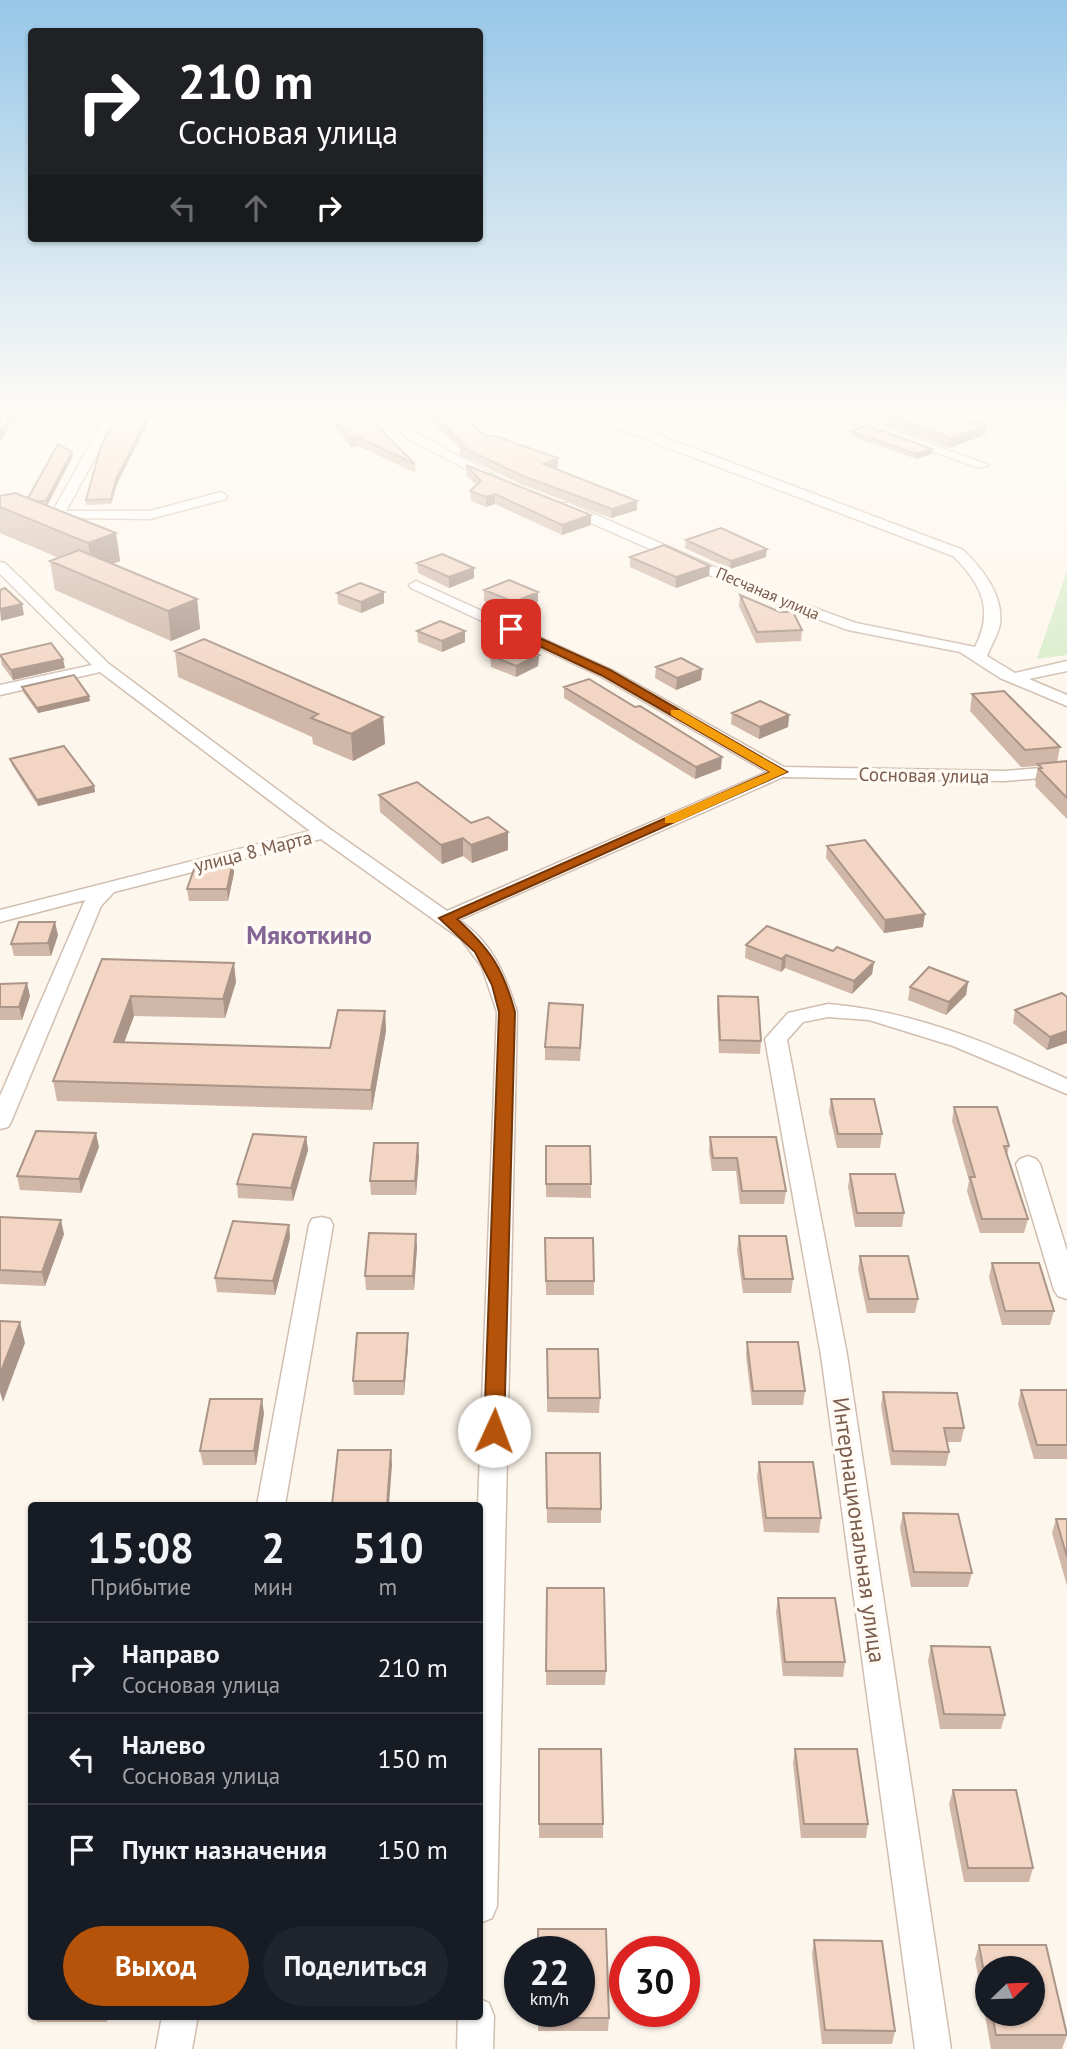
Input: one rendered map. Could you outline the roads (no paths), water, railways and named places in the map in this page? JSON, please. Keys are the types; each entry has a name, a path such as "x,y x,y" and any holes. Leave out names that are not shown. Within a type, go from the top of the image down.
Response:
{"street":[{"path":"58,513 63,504"},
{"path":"0,513 58,513 76,517 150,515 193,504"},
{"name":"Песчаная улица","path":"559,504 663,547 771,597 841,623 946,642 979,656 1014,678 1067,701"},
{"path":"830,504 943,546 967,561 988,595 993,623 979,656"},
{"name":"улица 8 Марта","path":"0,566 103,667 324,833"},
{"name":"Сосновая улица","path":"415,585 606,673 780,772"},
{"path":"1014,678 1067,666"},
{"path":"0,690 103,667"},
{"name":"Сосновая улица","path":"447,918 780,772 977,776 1067,771"},
{"path":"324,833 447,918 481,949 500,985 507,1012 483,1807"},
{"name":"улица 8 Марта","path":"0,916 324,833"},
{"path":"0,1121 92,904 108,888"},
{"name":"Интернациональная улица","path":"933,2049 835,1355 776,1039 781,1027 791,1019 829,1010 882,1017 962,1040 1067,1087"},
{"path":"1028,1164 1067,1290"},
{"path":"272,1502 321,1225"},
{"path":"174,2049 179,2020"},
{"path":"475,2049 476,2020"}],"district":[{"name":"Мякоткино","path":"309,935"}]}
